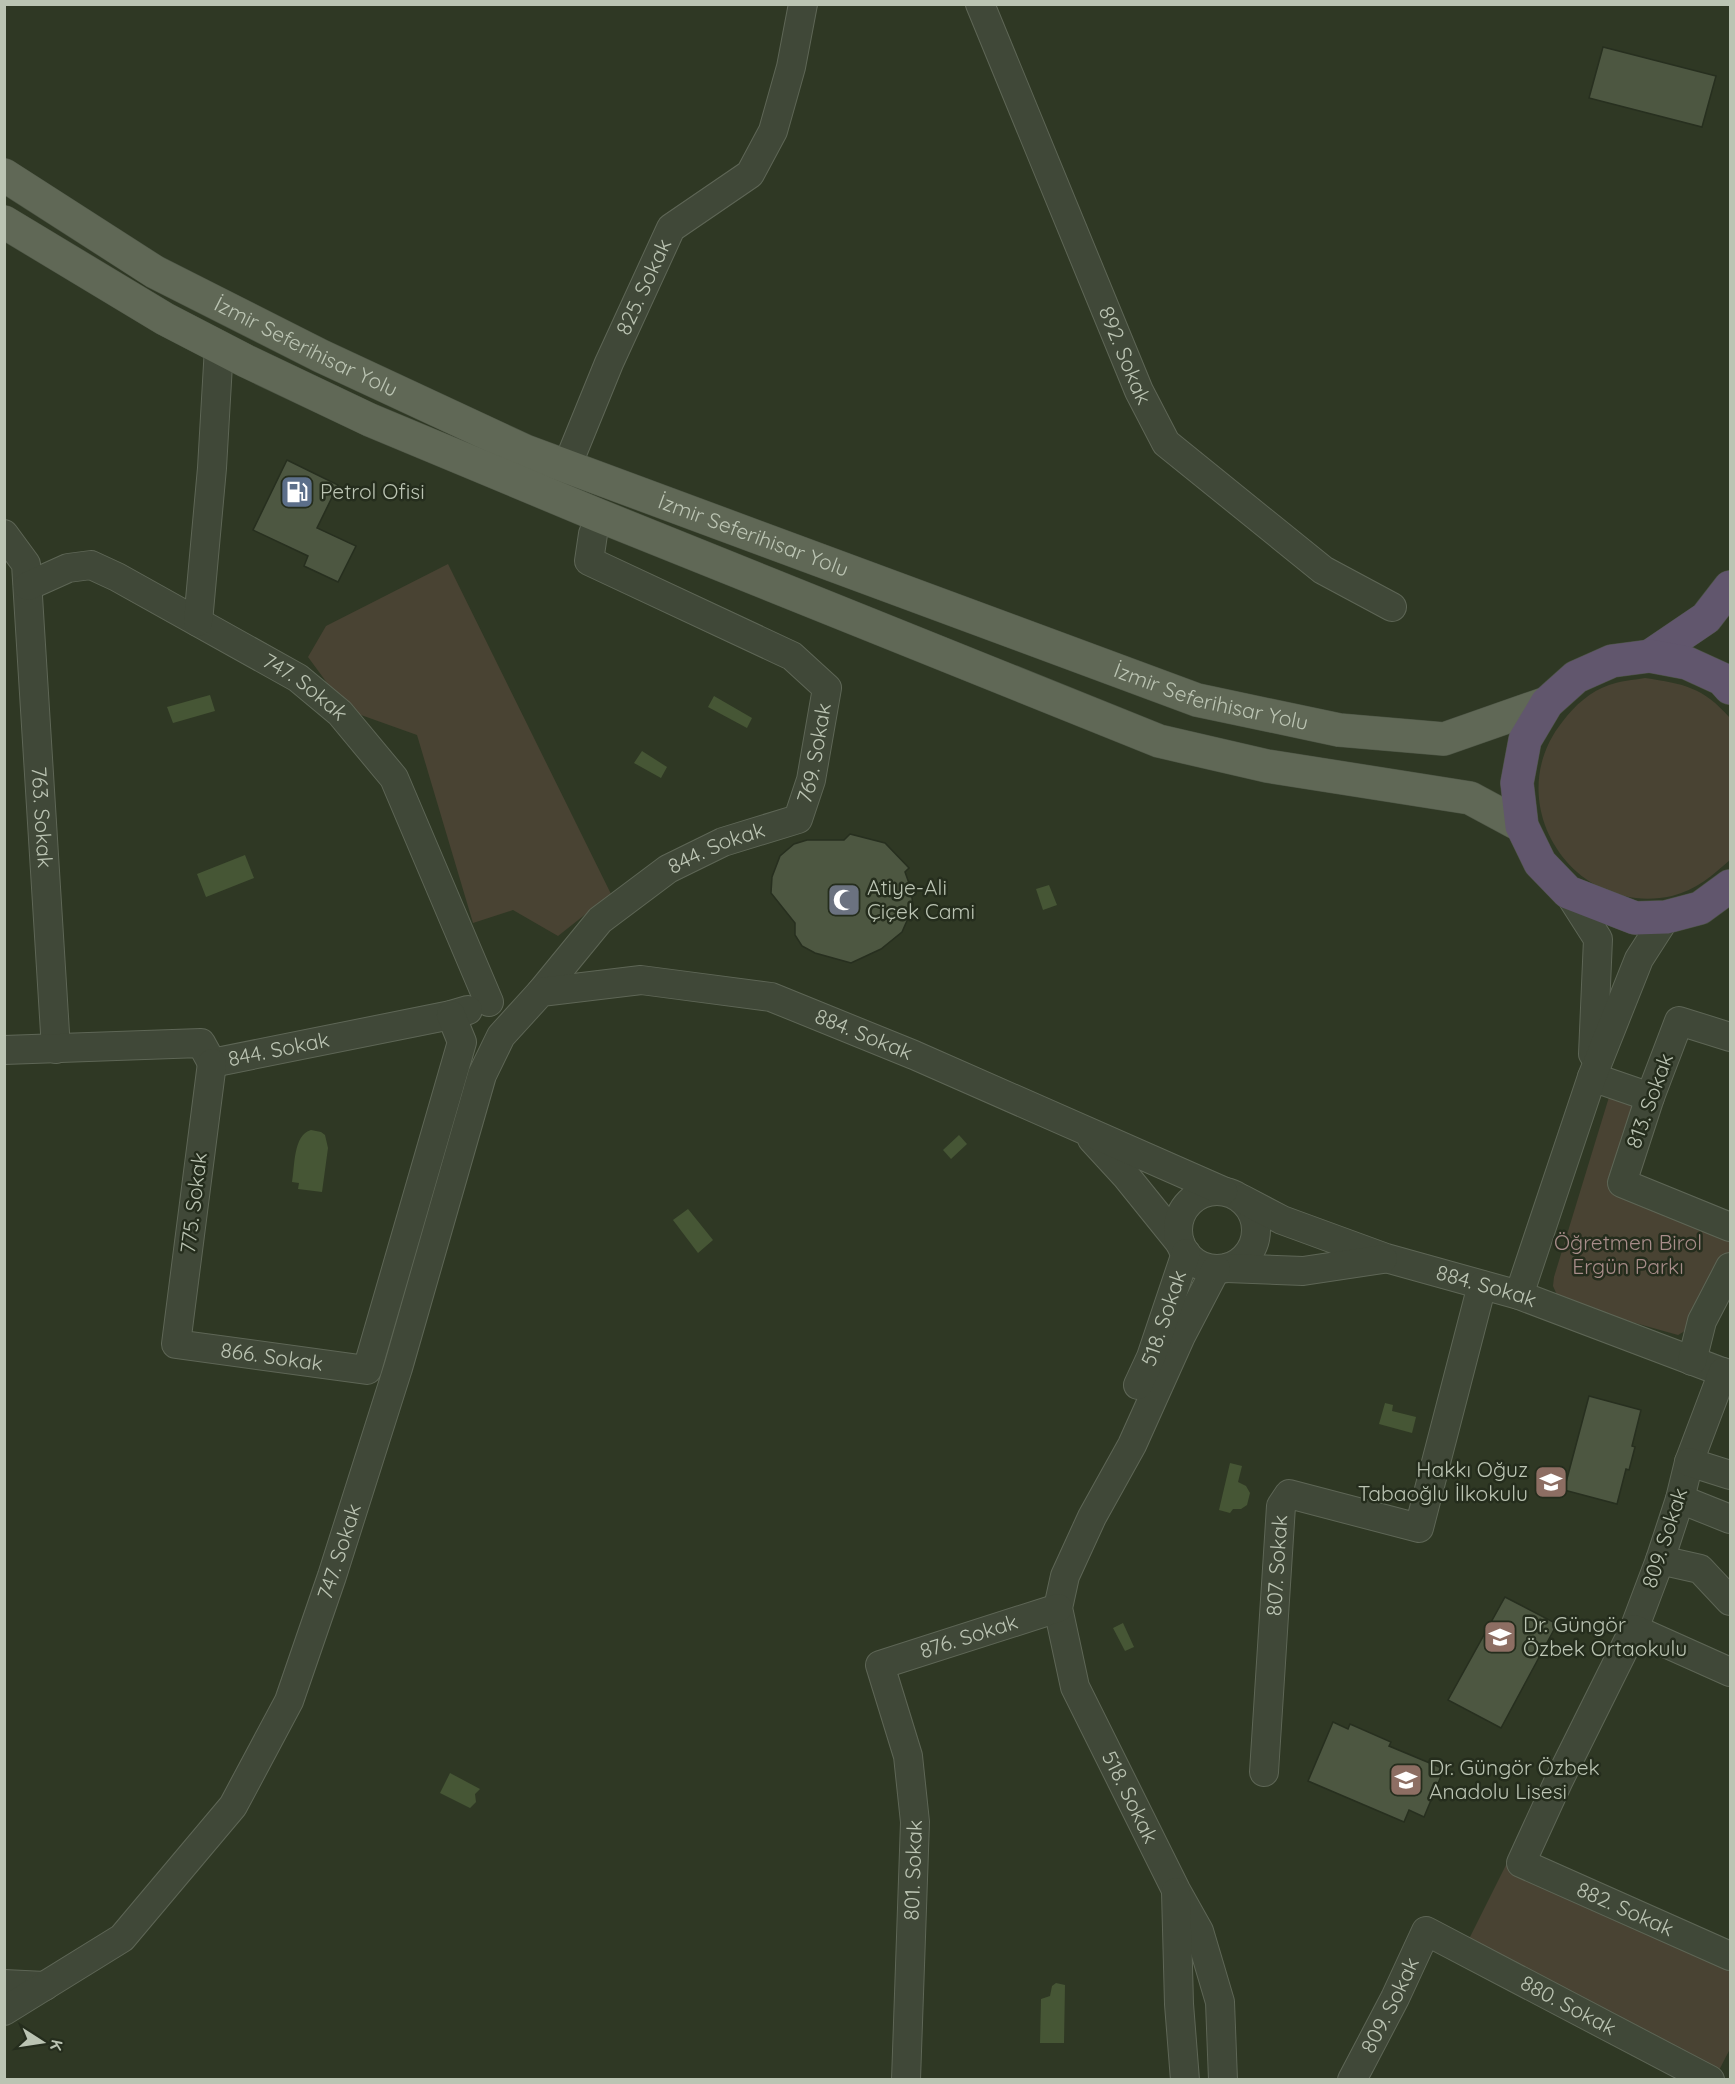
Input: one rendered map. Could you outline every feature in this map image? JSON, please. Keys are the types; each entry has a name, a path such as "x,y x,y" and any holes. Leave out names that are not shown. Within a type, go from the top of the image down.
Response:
{"highway":[{"path":"1650,656 1706,618 1731,587"},
{"path":"1731,688 1722,680 1687,663 1650,656 1612,661 1576,677 1547,703 1525,740 1517,783 1522,826 1540,863 1569,892 1635,918 1666,917 1715,910 1731,886"}],"main road":[{"name":"İzmir Seferihisar Yolu","path":"4,175 155,272 321,356 525,451 1197,700 1339,730 1444,739 1547,703"},
{"name":"İzmir Seferihisar Yolu","path":"4,222 165,319 370,420 600,516 1159,741 1266,766 1470,798 1522,826"}],"street":[{"name":"825. Sokak","path":"567,466 609,363 671,228 750,174 773,131 791,67 802,4"},
{"name":"892. Sokak","path":"980,4 1135,380 1166,443 1323,570 1392,607"},
{"path":"198,622 212,468 219,346"},
{"name":"769. Sokak","path":"600,516 593,534 589,561 792,656 827,688 811,780 798,819"},
{"path":"4,534 26,564 28,586"},
{"name":"747. Sokak","path":"28,586 68,568 91,566 117,577 298,678 340,713 394,778 489,1002"},
{"name":"763. Sokak","path":"28,586 56,1049"},
{"name":"844. Sokak","path":"541,992 600,920 668,869 723,842 798,819"},
{"path":"1569,892 1598,939 1592,1077"},
{"path":"1519,1295 1592,1077 1639,959 1666,917"},
{"name":"884. Sokak","path":"541,992 641,980 771,997 914,1055 1232,1195 1282,1220 1386,1258 1519,1295 1727,1374"},
{"path":"489,1002 501,1036 541,992"},
{"name":"844. Sokak","path":"4,1050 201,1043 212,1063 452,1015 489,1002"},
{"name":"866. Sokak","path":"176,1344 366,1370 462,1042 452,1015"},
{"name":"813. Sokak","path":"1731,1037 1679,1020 1650,1097 1622,1183 1731,1227"},
{"name":"747. Sokak","path":"4,2011 122,1938 233,1806 289,1701 332,1576 398,1368 482,1075 501,1036"},
{"name":"775. Sokak","path":"176,1344 212,1063"},
{"path":"1592,1077 1650,1097"},
{"path":"1085,1131 1126,1176 1194,1262 1204,1267 1303,1271 1386,1258"},
{"path":"1183,1248 1178,1230 1187,1205 1197,1196 1209,1191 1232,1195 1250,1208 1257,1232 1248,1255 1239,1263 1222,1268"},
{"name":"518. Sokak","path":"1092,1517 1103,1469 1150,1357 1183,1248"},
{"path":"1692,1361 1702,1321 1731,1267"},
{"name":"518. Sokak","path":"1222,1268 1181,1336 1132,1445 1092,1517 1065,1575 1058,1608 1075,1687 1176,1890 1199,1931 1220,2002 1223,2079"},
{"name":"807. Sokak","path":"1264,1772 1281,1506 1289,1494 1419,1528 1482,1285"},
{"name":"809. Sokak","path":"1521,1863 1559,1780 1634,1629 1660,1560 1680,1499 1689,1462 1727,1374"},
{"path":"1689,1462 1731,1475"},
{"path":"1680,1499 1731,1519"},
{"path":"1660,1560 1700,1569 1731,1601"},
{"name":"876. Sokak","path":"880,1665 1058,1608"},
{"path":"1634,1629 1731,1672"},
{"name":"801. Sokak","path":"880,1665 908,1756 915,1822 906,2079"},
{"name":"882. Sokak","path":"1521,1863 1731,1956"},
{"path":"1176,1890 1179,2004 1185,2079"},
{"name":"809. Sokak","path":"1352,2079 1395,1998 1426,1931"},
{"name":"880. Sokak","path":"1426,1931 1710,2079"},
{"path":"4,1984 45,1986"},
{"path":"1728,2079 1731,2074"}],"green space":[{"path":"448,564 611,894 558,936 513,910 473,923 417,735 347,710 308,657 326,626"},
{"path":"1645,678 1671,682 1702,693 1730,718 1730,860 1689,890 1672,896 1636,898 1604,889 1576,871 1556,847 1543,817 1539,785 1545,752 1572,710 1589,695 1602,688 1618,682"},
{"name":"Öğretmen Birol Ergün Parkı","path":"1613,1084 1644,1095 1616,1171 1730,1227 1730,1267 1702,1321 1678,1335 1560,1302 1553,1286"},
{"path":"1508,1861 1730,1964 1730,2049 1717,2074 1465,1947"}],"shaded area":[{"path":"210,695 215,711 173,723 167,707"},
{"path":"714,696 752,718 747,728 708,707"},
{"path":"642,751 667,767 661,778 634,763"},
{"path":"245,855 254,878 206,897 197,874"},
{"path":"1049,885 1057,905 1043,910 1036,889"},
{"path":"311,1130 325,1135 328,1148 322,1192 298,1189 299,1183 292,1182 298,1144 305,1133"},
{"path":"959,1135 967,1144 951,1159 943,1150"},
{"path":"688,1209 713,1240 698,1253 673,1220"},
{"path":"1385,1403 1393,1405 1392,1411 1416,1417 1412,1433 1379,1424"},
{"path":"1230,1463 1242,1466 1238,1482 1246,1486 1250,1493 1247,1505 1241,1509 1233,1509 1230,1513 1219,1510"},
{"path":"1123,1623 1134,1647 1125,1651 1113,1628"},
{"path":"450,1773 480,1789 475,1794 476,1802 470,1808 440,1793"},
{"path":"1056,1983 1065,1985 1064,2043 1040,2043 1041,1999 1050,1996 1052,1986"}],"building":[{"path":"1603,47 1716,76 1702,127 1589,98"},
{"path":"287,460 338,485 317,528 356,546 338,582 304,566 308,556 253,530"},
{"name":"Atiye-Ali Çiçek Cami","path":"850,834 885,843 909,868 905,872 911,889 913,907 902,932 881,949 851,963 815,953 802,946 795,935 795,923 771,893 772,877 780,856 794,844 807,840 844,840"},
{"name":"Hakkı Oğuz Tabaoğlu İlkokulu","path":"1589,1396 1641,1410 1632,1446 1635,1447 1629,1470 1626,1469 1617,1504 1564,1490"},
{"name":"Dr. Güngör Özbek Ortaokulu","path":"1505,1597 1557,1624 1501,1728 1448,1700"},
{"name":"Dr. Güngör Özbek Anadolu Lisesi","path":"1333,1722 1348,1729 1350,1724 1391,1742 1389,1746 1444,1769 1424,1817 1409,1810 1404,1822 1308,1781"}],"place":[{"name":"Petrol Ofisi","path":"297,492"},
{"name":"Atiye-Ali Çiçek Cami","path":"844,900"},
{"name":"Hakkı Oğuz Tabaoğlu İlkokulu","path":"1551,1482"},
{"name":"Dr. Güngör Özbek Ortaokulu","path":"1500,1637"},
{"name":"Dr. Güngör Özbek Anadolu Lisesi","path":"1406,1780"}]}
